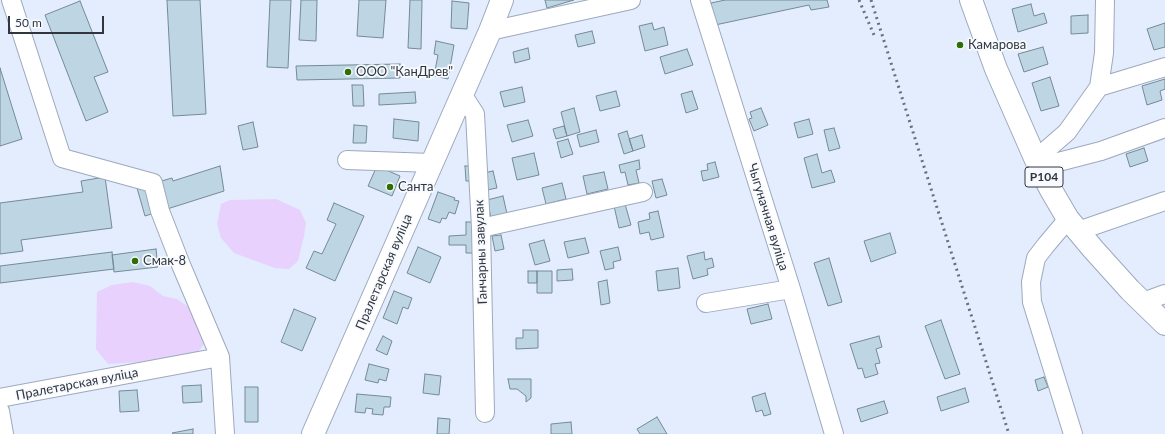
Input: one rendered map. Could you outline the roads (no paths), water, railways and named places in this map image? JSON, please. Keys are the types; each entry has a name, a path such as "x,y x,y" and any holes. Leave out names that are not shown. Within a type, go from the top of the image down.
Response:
{"main road":[{"name":"Пралетарская вуліца","path":"313,434 490,31 502,0"},
{"name":"Р104","path":"971,0 996,69 1037,163 1051,190 1073,225 1098,255 1165,324"}],"street":[{"path":"11,0 62,158 153,183 160,211 220,357 225,434"},
{"path":"490,31 631,0"},
{"name":"Чыгуначная вуліца","path":"700,0 791,289 834,434"},
{"path":"1037,163 1067,132 1099,87 1104,53 1105,0"},
{"path":"1099,87 1165,68"},
{"name":"Ганчарны завулак","path":"462,94 475,114 481,228 485,413"},
{"path":"1037,163 1101,151 1165,128"},
{"path":"347,160 432,163"},
{"path":"481,228 643,192"},
{"path":"1073,434 1032,302 1031,282 1036,258 1046,244 1073,225 1165,201"},
{"path":"706,303 791,289"},
{"path":"1143,302 1165,294"},
{"name":"Пралетарская вуліца","path":"0,398 220,357"},
{"path":"0,411 4,434"}],"railway":[{"path":"859,0 874,35"},
{"path":"871,0 1009,434"}],"place":[{"name":"Камарова","path":"960,45"},
{"name":"ООО \"КанДрев\"","path":"348,72"},
{"name":"Санта","path":"390,187"},
{"name":"Смак-8","path":"135,261"}]}
